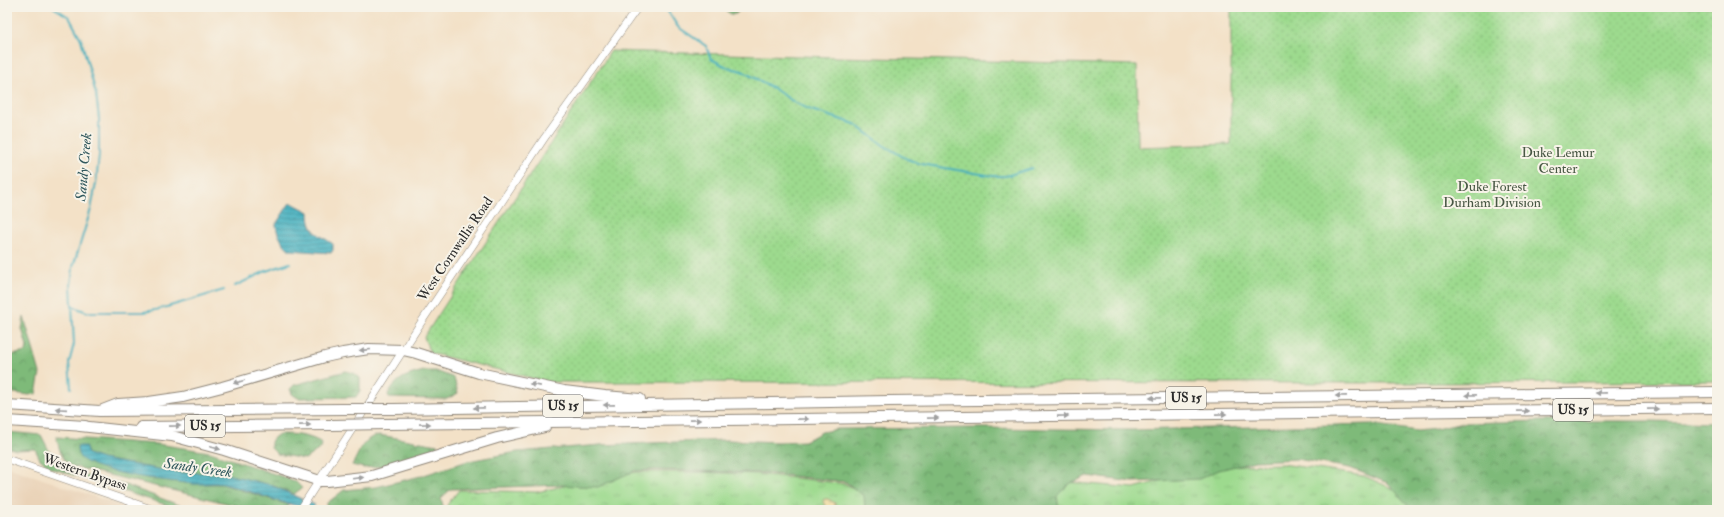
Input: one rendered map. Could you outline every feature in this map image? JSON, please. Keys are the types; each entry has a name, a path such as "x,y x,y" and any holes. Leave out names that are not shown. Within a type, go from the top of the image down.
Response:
{"highway":[{"path":"100,411 118,404 166,400 207,391 343,353 369,349 404,350 479,373 564,391 605,396 732,404"},
{"name":"US 15","path":"7,404 100,411 394,409 1717,392"},
{"name":"US 15","path":"7,421 80,426 331,425 1717,408"},
{"path":"80,426 172,436 224,450 320,481 372,476 497,438 564,422"}],"street":[{"name":"West Cornwallis Road","path":"300,510 543,140 638,7"},
{"name":"Western Bypass","path":"7,459 154,510"}],"shaded area":[{"path":"7,467 134,510 7,510"}],"green space":[{"path":"720,7 743,7 736,14 731,14"},
{"name":"Duke Forest Durham Division","path":"1231,7 1717,7 1717,381 1435,383 548,382 430,353 424,337 611,51 1137,65 1138,147 1231,144"},
{"path":"24,317 40,373 36,394 29,395 7,392 7,356 26,352 27,346 22,329"},
{"path":"346,371 354,373 360,378 360,391 356,397 298,398 292,394 290,389 294,385"},
{"path":"424,371 436,371 454,378 458,393 447,399 389,398 388,394 395,384 403,378"},
{"path":"1651,421 1717,423 1717,510 1412,510 1388,483 1350,468 1297,459 1255,461 1219,470 1199,479 1133,482 1087,476 1069,484 1057,496 1059,510 865,510 864,496 846,482 764,473 655,470 634,471 598,487 559,485 451,489 441,498 444,510 326,510 327,503 344,490 376,487 421,476 468,461 517,452 600,445 726,440 779,442 805,441 822,432 838,429 984,428 1133,430 1371,424 1417,431 1436,429 1463,423"},
{"path":"7,432 41,435 56,464 67,471 125,485 179,505 195,508 195,510 182,510 51,468 40,459 35,449 16,450 7,447"},
{"path":"279,434 312,438 322,443 321,448 305,459 277,454 271,448 271,443"},
{"path":"379,435 438,445 433,450 410,461 399,464 364,468 352,465 365,442"},
{"path":"56,437 157,444 210,452 295,481 302,488 294,494 271,485 230,475 180,473 102,459 88,454 85,446 77,451 147,478 194,484 222,484 289,505 286,510 255,510 71,466 62,456"},
{"path":"1282,464 1364,476 1407,495 1422,510 1051,510 1054,486 1067,482 1134,488 1202,470 1242,465"},
{"path":"637,472 758,474 846,484 865,496 867,510 450,510 447,505 459,490 537,492 599,478"}],"sand":[{"path":"825,499 835,503 836,508 832,510 827,508 823,502"}],"water":[{"path":"292,203 309,212 309,219 315,232 333,244 333,250 331,253 290,250 285,245 280,238 276,224 289,204"},
{"path":"77,446 85,446 88,454 102,459 180,473 230,475 271,485 315,505 311,509 300,507 223,484 193,484 152,479 106,470 81,459"}],"waterway":[{"name":"Sandy Creek","path":"53,7 69,17 81,39 96,94 99,119 99,155 96,183 91,209 73,267 71,285 74,344 69,363 71,388"},
{"path":"665,7 678,27 706,46 711,59 727,67 742,71 808,109 855,124 883,145 907,159 921,164 993,176 1006,176 1032,168"},
{"path":"235,286 266,271 290,263"},
{"path":"72,306 87,312 144,312 160,309 224,290"},
{"name":"Sandy Creek","path":"312,507 318,510"}],"park label":[{"name":"Duke Lemur Center","path":"1558,160"}]}
